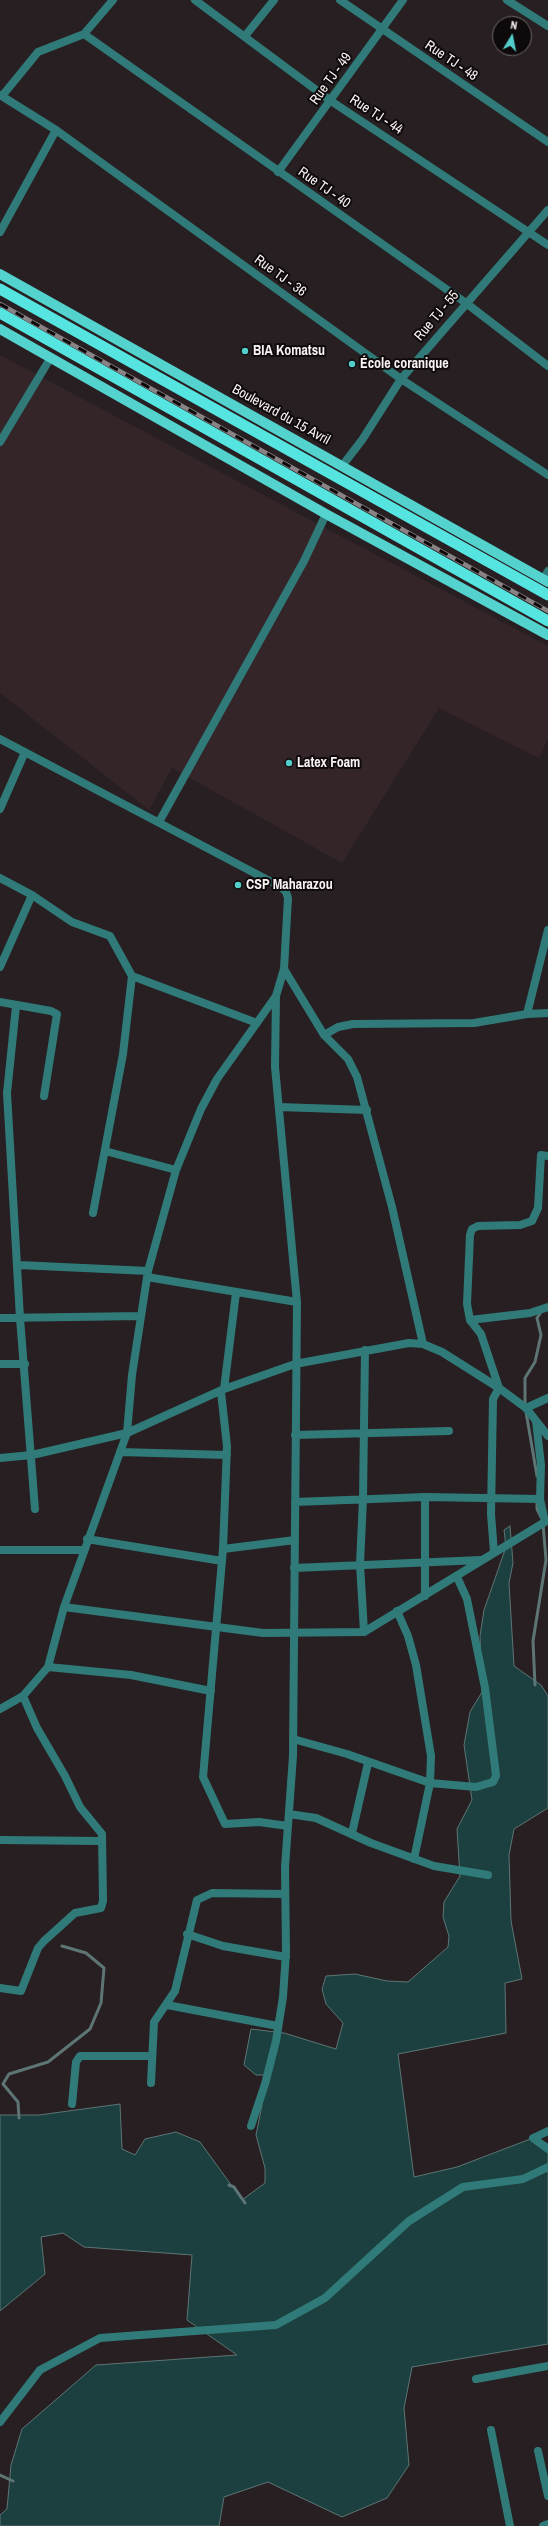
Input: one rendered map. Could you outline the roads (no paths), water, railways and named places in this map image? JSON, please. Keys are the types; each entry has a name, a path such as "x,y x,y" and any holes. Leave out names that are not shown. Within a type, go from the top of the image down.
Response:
{"highway":[{"name":"Boulevard du 15 Avril","path":"0,289 548,595"},
{"path":"0,313 548,621"}],"main road":[{"name":"Boulevard du 15 Avril","path":"0,274 342,466 546,578"},
{"path":"0,329 326,514 548,635"}],"street":[{"name":"Rue TJ - 44","path":"195,0 331,101 548,245"},
{"path":"245,36 274,0"},
{"name":"Rue TJ - 48","path":"340,0 548,142"},
{"name":"Rue TJ - 49","path":"278,172 403,0"},
{"path":"507,0 548,26"},
{"path":"1,96 38,52 84,34 109,1"},
{"name":"Rue TJ - 40","path":"84,34 466,303 548,366"},
{"name":"Rue TJ - 36","path":"1,96 56,130 401,379 548,474"},
{"path":"0,232 56,130"},
{"name":"Rue TJ - 55","path":"342,466 346,458 362,440 401,379 528,231 548,210"},
{"path":"0,442 51,357"},
{"path":"158,822 304,561 326,514"},
{"path":"0,739 158,822 286,892 284,969 276,996 275,1067 297,1302 295,1364 293,1739 289,1814 284,1867 286,1957 278,2026 265,2084 251,2126"},
{"path":"0,809 25,752"},
{"path":"0,878 32,895 72,922 110,936 132,976 123,1054 93,1213"},
{"path":"0,967 32,895"},
{"path":"527,1014 548,930"},
{"path":"284,969 324,1035 348,1059 357,1077 392,1207 423,1344"},
{"path":"132,976 257,1023"},
{"path":"0,1709 23,1696 48,1667 64,1607 87,1539 127,1433 132,1375 148,1274 176,1170 201,1109 217,1079 276,996"},
{"path":"0,1002 51,1011 58,1014 44,1096"},
{"path":"16,1006 7,1093 19,1265 20,1318 36,1509"},
{"path":"324,1035 338,1027 354,1024 474,1023 527,1014 548,1013"},
{"path":"278,1107 366,1110"},
{"path":"105,1151 176,1170"},
{"path":"494,1552 491,1498 493,1399 499,1388 481,1334 470,1320 467,1304 466,1283 472,1229 478,1226 520,1225 532,1221 538,1208 541,1155 548,1156"},
{"path":"19,1265 148,1274 236,1293 297,1302"},
{"path":"236,1293 222,1390 227,1455 223,1549 203,1777 225,1824 259,1822 288,1826"},
{"path":"470,1320 530,1313 548,1307"},
{"path":"0,1318 141,1316"},
{"path":"0,1458 32,1455 127,1433 222,1390 295,1364 395,1344 423,1344 442,1352 499,1388 526,1408 548,1436"},
{"path":"364,1632 360,1564 363,1499 365,1350"},
{"path":"0,1364 25,1364"},
{"path":"526,1408 548,1398"},
{"path":"64,1607 263,1633 294,1634 364,1632 397,1611 457,1577 494,1552 547,1520 540,1499 542,1465 536,1421"},
{"path":"295,1435 364,1432 449,1431"},
{"path":"120,1452 227,1455"},
{"path":"295,1502 426,1498 540,1499"},
{"path":"425,1596 424,1562 426,1498"},
{"path":"87,1539 222,1561"},
{"path":"223,1549 295,1540"},
{"path":"0,1550 84,1550"},
{"path":"294,1568 482,1560"},
{"path":"293,1739 347,1754 368,1763 430,1783 476,1787 490,1784 496,1776 485,1688 467,1599 457,1577"},
{"path":"397,1611 408,1636 416,1665 431,1756 430,1783 414,1859"},
{"path":"48,1667 131,1675 210,1691"},
{"path":"0,1988 21,1991 38,1948 44,1941 75,1913 101,1908 104,1901 102,1834 80,1807 65,1776 37,1728 23,1696"},
{"path":"352,1833 368,1763"},
{"path":"289,1814 316,1818 434,1866 488,1875"},
{"path":"0,1840 102,1841"},
{"path":"151,2083 151,2056 154,2022 167,2005 180,1972 194,1904 197,1900 207,1894 285,1894"},
{"path":"187,1934 222,1946 286,1957"},
{"path":"167,2005 278,2026"},
{"path":"72,2104 76,2062 80,2056 151,2056"},
{"path":"548,2131 533,2138 548,2149"},
{"path":"0,2422 40,2370 100,2338 276,2325 325,2298 409,2221 463,2187 523,2179 548,2167"},
{"path":"476,2379 548,2366"},
{"path":"491,2430 510,2526"},
{"path":"538,2451 548,2496"},
{"path":"543,2526 548,2524"}],"water":[{"path":"510,1526 513,1563 509,1583 514,1666 541,1685 548,1696 548,1808 514,1829 509,1855 511,1921 522,1979 505,1983 506,2033 398,2054 414,2177 457,2167 533,2138 548,2144 548,2344 412,2367 404,2408 409,2465 387,2498 342,2517 268,2482 224,2497 219,2526 0,2526 0,2515 7,2509 11,2465 22,2429 96,2365 237,2355 187,2320 192,2255 84,2247 63,2233 41,2237 45,2274 0,2311 0,2115 39,2115 120,2104 122,2149 135,2155 145,2139 176,2132 200,2142 242,2200 265,2183 265,2168 256,2135 268,2075 256,2075 244,2065 251,2029 284,2033 336,2049 343,2023 326,2004 322,1989 326,1976 355,1974 387,1981 408,1982 448,1947 449,1936 443,1917 444,1902 460,1876 457,1829 472,1800 464,1745 470,1712 482,1692 480,1636 484,1610 506,1547 504,1530"}],"waterway":[{"path":"525,1405 525,1378 535,1362 541,1335 537,1318 541,1312"},
{"path":"526,1412 537,1476"},
{"path":"537,1501 537,1509 541,1517"},
{"path":"535,1685 533,1641 546,1560 543,1524"},
{"path":"19,2118 18,2102 3,2084 9,2074 48,2062 90,2029 101,2003 104,1968 86,1953 62,1946"},
{"path":"229,2185 234,2187 245,2203"},
{"path":"0,2475 13,2481"}],"railway":[{"path":"0,304 548,611"}],"place":[{"name":"BIA Komatsu","path":"245,351"},
{"name":"École coranique","path":"352,364"},
{"name":"Latex Foam","path":"289,763"},
{"name":"CSP Maharazou","path":"238,885"}]}
